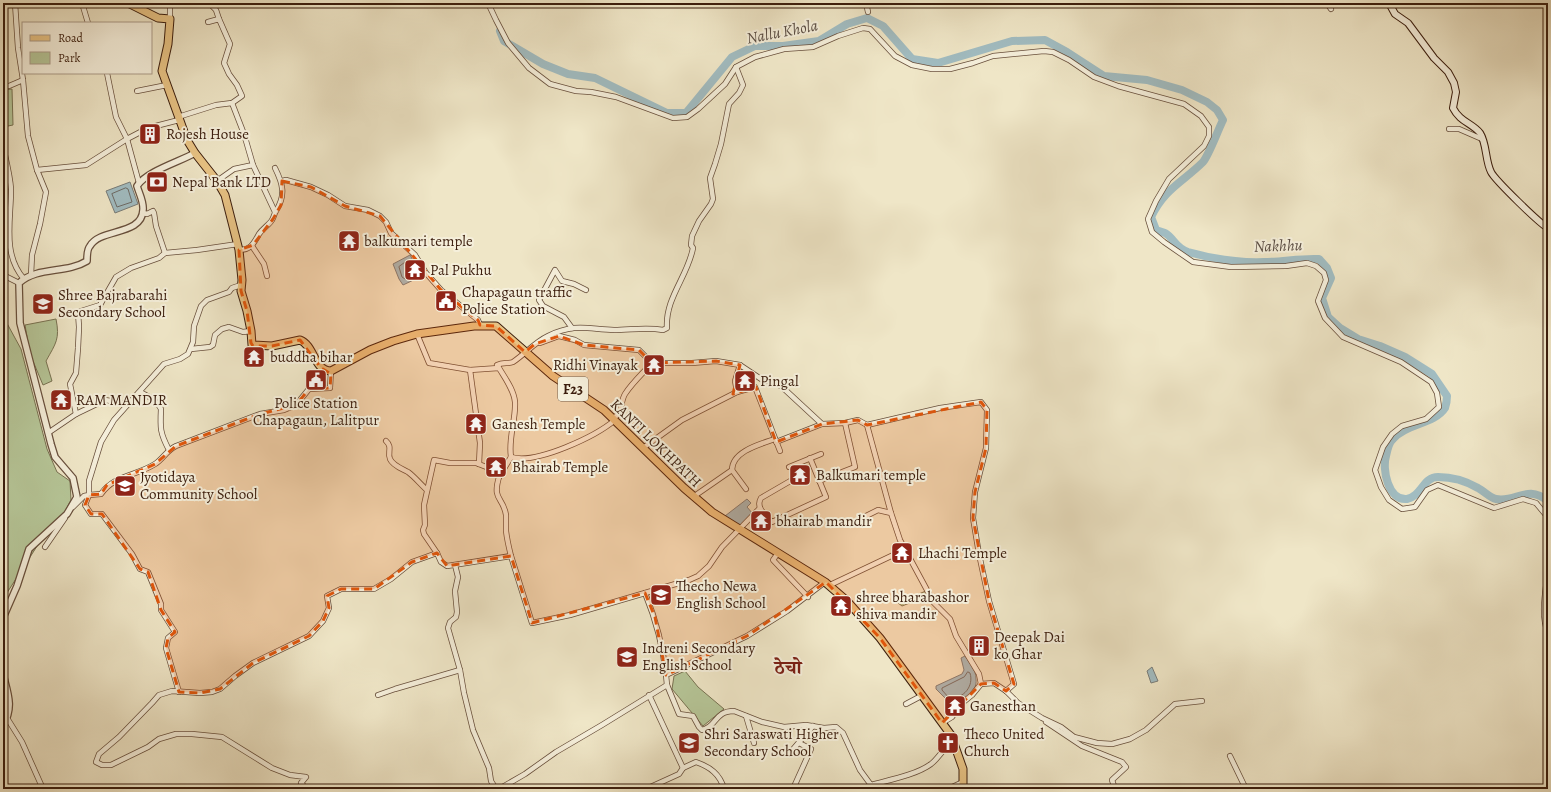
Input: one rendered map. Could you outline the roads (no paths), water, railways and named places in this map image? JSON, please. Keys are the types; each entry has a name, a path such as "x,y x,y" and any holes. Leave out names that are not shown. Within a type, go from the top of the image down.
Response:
{"main road":[{"path":"128,3 158,18 170,19 168,44 162,71 187,140 195,153 217,181 225,195 238,247 242,280 241,291 251,331 251,344 253,346 272,346 298,340 304,342 321,368 326,371 331,371"},
{"path":"1389,3 1395,14 1408,23 1429,52 1448,72 1456,86 1452,106 1454,111 1464,122 1477,130 1482,139 1493,174 1538,221 1548,228"},
{"name":"KANTI LOKHPATH","path":"331,371 370,350 417,334 480,325 496,326 553,376 604,410 693,497 712,512 827,584 847,601 880,638 951,735 963,769 963,786"}],"street":[{"path":"15,3 18,48 22,74"},
{"path":"82,3 88,22"},
{"path":"170,3 170,19"},
{"path":"37,170 86,165 127,139 148,128 216,106 232,103 242,96 224,63 230,44 216,10 208,3 204,5 185,5"},
{"path":"488,3 508,43 529,68 550,84 576,91 591,92 616,98 673,118 687,117 698,109 725,84 736,67 755,57 784,49 813,47 838,36 863,28 870,29 895,56 912,66 932,69 950,69 993,56 1044,51 1053,52 1069,60 1094,77 1118,86 1184,104 1201,116 1209,127 1209,136 1204,146 1169,179 1156,201 1148,219 1152,232 1193,262 1231,267 1286,266 1307,263 1316,266 1324,273 1326,280 1318,301 1325,318 1343,337 1401,362 1431,382 1437,393 1439,407 1426,418 1402,426 1392,434 1383,447 1375,470 1381,487 1389,500 1402,509 1415,507 1427,490 1438,485 1494,508 1523,499 1536,504 1546,515 1548,530"},
{"path":"866,3 868,12"},
{"path":"1327,3 1331,9"},
{"path":"208,22 219,19"},
{"path":"736,67 743,85 739,93 729,104 716,164 710,178 713,199 712,204 699,221 692,236 691,245 693,248 691,257 668,310 666,328 663,330 652,327 613,330 581,327 572,328 548,336 510,363 503,362 497,365 509,386 515,402 510,437 511,457 499,477 496,490 498,499 504,508 506,515 506,532 511,556 532,623 570,615 689,580 698,576 709,566 722,547 759,506 761,498 792,480"},
{"path":"22,74 28,136 37,170 46,192 32,255 32,275"},
{"path":"19,283 32,275 87,261 89,246 96,239 130,228 138,221 143,213 144,207 137,186 139,183 127,139 116,117 107,74"},
{"path":"3,86 9,86 23,80"},
{"path":"137,91 167,85"},
{"path":"232,103 244,134 253,165 275,212"},
{"path":"1449,129 1459,129 1482,139"},
{"path":"3,146 11,188 9,230 11,254 16,270 24,279"},
{"path":"139,183 149,175 195,153"},
{"path":"217,181 234,169 253,165"},
{"path":"76,414 70,384 76,373 79,327 78,312 100,304 116,277 131,268 158,258 165,253 238,247 248,249 273,219 275,212 281,205 283,189 282,181 275,168"},
{"path":"282,181 286,180 311,187 328,195 345,206 368,210 380,216 386,222 391,233 415,255 426,273 441,290 478,320 480,325"},
{"path":"143,213 147,214 153,211 156,226 165,253"},
{"path":"252,246 264,264 267,276"},
{"path":"572,328 564,317 542,306 539,300 554,270 562,281 574,284 586,290"},
{"path":"3,275 19,283"},
{"path":"3,618 17,586 29,549 67,514 77,497 73,478 55,457 48,433 20,323 19,283"},
{"path":"179,692 166,648 168,638 176,632 164,617 161,610 161,604 148,572 140,569 132,554 102,514 91,514 85,505 89,495 89,481 101,442 114,420 164,364 184,357 188,354 193,342 194,326 201,306 207,300 230,292 232,288 241,285"},
{"path":"191,349 210,347 213,345 215,335 222,329 230,327 243,332 251,331"},
{"path":"417,334 429,363 470,370 499,368"},
{"path":"535,344 559,336 567,337 584,345 640,350 652,363 692,363 716,361 740,365 761,379 781,386 822,424"},
{"path":"511,457 521,459 568,447 606,428 620,411 624,394 652,363"},
{"path":"737,392 736,381 740,365"},
{"path":"470,370 480,443 479,464"},
{"path":"45,548 73,506 84,496 101,494 107,485 128,474 154,464 169,450 260,414 284,410 296,406 309,388 330,388 331,371"},
{"path":"643,448 682,420 737,392 756,387 780,451"},
{"path":"140,392 155,400 159,406 161,410 161,434 163,441 169,450"},
{"path":"48,433 76,414 105,400 128,404"},
{"path":"693,497 732,470 733,464 745,451 753,446 775,441 822,424 846,423 858,420 867,425 940,408 981,402 987,410 986,448 975,492 973,518 989,601 1014,684 1006,690"},
{"path":"819,481 856,467 846,423"},
{"path":"867,425 891,513 900,540 906,548 934,603 950,619 956,636 979,674 981,684"},
{"path":"386,441 390,446 389,458 391,461 410,474 427,490"},
{"path":"789,467 822,454"},
{"path":"759,506 772,522 826,497 810,458"},
{"path":"499,477 494,470 479,464 450,463 434,460 424,505 424,534 437,553 441,562 447,566 511,556"},
{"path":"732,470 746,489"},
{"path":"866,516 878,510 891,513"},
{"path":"666,675 747,636 827,584 906,548"},
{"path":"302,785 301,783 306,777 290,775 272,768 222,737 176,734 159,739 148,747 111,765 102,765 96,762 99,754 119,738 159,695 172,691 200,693 212,692 220,689 235,676 253,664 309,636 323,622 329,608 327,596 341,590 374,589 391,579 412,562 437,553"},
{"path":"778,553 773,560 808,597"},
{"path":"455,565 458,577 455,591 457,612 456,617 450,622 448,628 460,670 473,730 489,768 491,781 496,789"},
{"path":"1548,570 1544,605 1545,627 1548,633"},
{"path":"645,593 659,631 664,652 667,685 679,714 693,716 699,728 702,730 711,725 719,715 724,712 734,711 762,722 784,727 806,725 824,728 836,727 839,729 860,770 871,785 926,767 936,760 947,746 954,743"},
{"path":"378,695 460,670"},
{"path":"3,674 9,698 7,718 3,726"},
{"path":"942,723 952,717 961,704 972,695 981,684 994,683 1006,690 1018,703 1042,718 1062,727 1074,737 1097,743 1112,744 1130,739 1146,730 1176,704 1202,701"},
{"path":"499,789 525,774 556,752 667,685"},
{"path":"906,704 923,695"},
{"path":"649,696 683,768"},
{"path":"746,716 754,743"},
{"path":"7,718 22,742 43,789"},
{"path":"1042,718 1051,726 1082,746 1122,762 1126,767 1112,780 1115,789"},
{"path":"789,754 813,726"},
{"path":"793,788 811,749 799,742"},
{"path":"1230,756 1244,785 1248,789"},
{"path":"646,789 679,774 683,768 696,762 706,766 717,774 724,789"},
{"path":"948,789 963,786"}],"water":[{"path":"130,182 138,204 115,213 106,191"},
{"path":"410,255 422,276 403,285 393,264"},
{"path":"747,499 751,503 747,507 753,514 741,526 725,516"},
{"path":"965,656 974,670 976,684 968,696 950,703 936,689 936,686 962,674 964,670 961,658"},
{"path":"1152,667 1158,681 1151,683 1147,671"}],"waterway":[{"name":"Nakhhu","path":"500,31 504,41 543,64 568,74 595,78 667,113 686,113 732,57 755,46 783,46 819,41 847,24 867,18 883,26 912,59 938,63 1012,41 1045,40 1067,52 1104,76 1147,80 1182,90 1207,102 1217,110 1223,120 1211,148 1203,162 1174,186 1156,207 1151,217 1156,230 1168,235 1177,246 1188,252 1216,259 1254,262 1319,259 1327,268 1331,278 1322,298 1328,317 1340,328 1358,339 1380,346 1405,357 1432,374 1447,396 1445,408 1427,421 1398,434 1390,442 1386,456 1385,468 1388,483 1395,495 1400,498 1407,499 1416,494 1429,480 1443,477 1469,483 1496,499 1503,500 1522,495 1534,494 1541,496 1548,501"}],"place":[{"name":"Rojesh House","path":"150,134"},
{"name":"Nepal Bank LTD","path":"157,182"},
{"name":"balkumari temple","path":"349,241"},
{"name":"Pal Pukhu","path":"415,270"},
{"name":"Chapagaun traffic Police Station","path":"446,301"},
{"name":"Shree Bajrabarahi Secondary School","path":"43,304"},
{"name":"buddha bihar","path":"254,357"},
{"name":"Ridhi Vinayak","path":"654,365"},
{"name":"Police Station Chapagaun, Lalitpur","path":"316,380"},
{"name":"Pingal","path":"745,381"},
{"name":"RAM MANDIR","path":"61,400"},
{"name":"Ganesh Temple","path":"476,424"},
{"name":"Bhairab Temple","path":"496,467"},
{"name":"Balkumari temple","path":"800,475"},
{"name":"Jyotidaya Community School","path":"125,486"},
{"name":"bhairab mandir","path":"761,521"},
{"name":"Lhachi Temple","path":"902,553"},
{"name":"Thecho Newa English School","path":"661,595"},
{"name":"shree bharabashor shiva mandir","path":"841,606"},
{"name":"Deepak Dai ko Ghar","path":"979,646"},
{"name":"Indreni Secondary English School","path":"627,657"},
{"name":"Ganesthan","path":"955,706"},
{"name":"Shri Saraswati Higher Secondary School","path":"689,743"},
{"name":"Theco United Church","path":"948,743"}],"district":[{"name":"ठेचो","path":"788,667"}],"water label":[{"name":"Nallu Khola","path":"782,31"}]}
